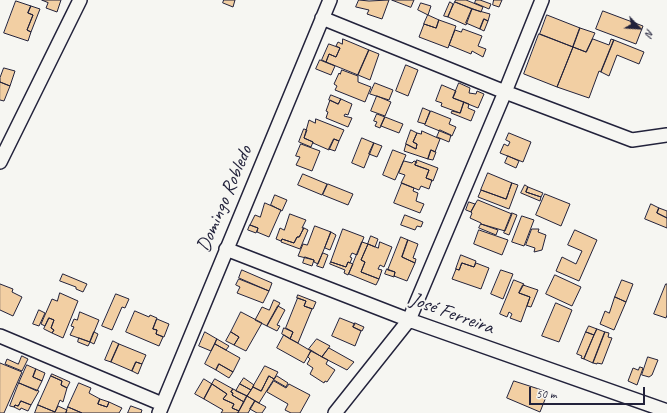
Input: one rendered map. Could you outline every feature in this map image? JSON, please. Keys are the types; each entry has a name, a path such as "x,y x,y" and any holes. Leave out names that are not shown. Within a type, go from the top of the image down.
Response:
{"street":[{"path":"0,162 80,0"},
{"name":"Domingo Robledo","path":"160,408 330,0"},
{"path":"335,413 409,320 542,0"},
{"path":"322,18 505,92 632,140 667,135"},
{"name":"José Ferreira","path":"226,249 409,320 667,411"},
{"path":"0,336 160,408"}],"building":[{"path":"42,0 61,0 57,12 46,8 48,3"},
{"path":"224,0 235,0 233,7 223,3"},
{"path":"359,0 389,0 382,19 367,14 369,10 356,7"},
{"path":"392,0 414,0 411,7"},
{"path":"456,0 466,0 483,7 481,12 455,2"},
{"path":"476,0 491,4 489,9 475,3"},
{"path":"494,0 502,0 499,7 493,5"},
{"path":"16,1 31,6 28,13 33,15 27,30 31,32 28,41 4,33"},
{"path":"450,2 453,4 448,17 444,16"},
{"path":"455,2 472,9 466,25 448,17"},
{"path":"421,3 431,6 428,15 418,10"},
{"path":"31,6 40,9 31,32 27,30 33,15 28,13"},
{"path":"472,9 490,14 488,21 484,19 480,29 466,23"},
{"path":"603,11 643,26 636,44 596,29"},
{"path":"428,15 439,20 436,28 424,24"},
{"path":"547,15 580,28 573,47 540,34"},
{"path":"484,19 488,21 484,31 480,29"},
{"path":"439,20 456,26 448,48 419,37 424,24 436,28"},
{"path":"580,28 595,33 586,52 573,47"},
{"path":"463,29 482,36 478,46 486,49 483,57 472,51 471,54 449,45 455,30 461,32"},
{"path":"539,34 573,47 557,87 524,74"},
{"path":"343,39 369,50 358,75 326,62 329,54 336,57 340,48 336,46 338,42 342,44"},
{"path":"593,39 609,45 611,39 614,40 601,72 599,71 589,98 557,87 573,47 586,52"},
{"path":"614,40 644,52 639,64 617,55 609,76 601,72"},
{"path":"329,44 340,48 336,57 329,54 326,62 322,60"},
{"path":"369,50 379,54 370,80 358,75"},
{"path":"320,60 335,66 331,75 316,69"},
{"path":"406,65 418,70 408,96 396,91"},
{"path":"4,68 15,71 10,86 0,82"},
{"path":"342,70 358,76 358,82 371,87 365,102 335,90 337,86 334,84"},
{"path":"0,82 10,86 4,101 0,100"},
{"path":"375,83 393,90 389,100 370,94"},
{"path":"459,83 470,88 469,93 476,94 477,91 484,94 478,108 453,98"},
{"path":"442,85 456,91 453,98 464,102 460,113 441,106 442,103 436,101"},
{"path":"331,95 341,99 338,104 329,100"},
{"path":"377,96 391,102 385,116 371,111"},
{"path":"341,99 352,104 348,115 345,114 344,116 352,118 348,127 326,118 328,112 326,111 330,100 338,104"},
{"path":"464,102 469,104 468,108 475,111 471,121 451,113 452,111 460,113"},
{"path":"423,108 430,111 425,124 418,122"},
{"path":"431,111 451,119 449,124 456,127 452,136 425,125"},
{"path":"377,114 385,117 380,128 375,126 377,122 374,121"},
{"path":"385,117 403,124 399,133 381,126"},
{"path":"316,119 344,130 339,141 334,139 329,150 304,138 309,120 315,123"},
{"path":"304,129 307,130 304,138 313,142 311,147 299,142"},
{"path":"411,130 417,133 413,142 417,144 416,149 406,144"},
{"path":"440,130 451,135 449,142 437,137"},
{"path":"422,131 440,139 435,152 431,150 428,159 404,151 406,144 416,149 417,144 413,142 417,133 421,134"},
{"path":"509,133 531,142 523,162 500,153 504,144 508,146 510,142 506,140"},
{"path":"362,138 374,143 364,168 352,163"},
{"path":"334,139 339,141 335,151 329,149"},
{"path":"374,143 382,146 377,157 369,154"},
{"path":"301,144 320,151 312,171 296,165 300,157 296,156"},
{"path":"393,150 406,155 395,180 383,175"},
{"path":"431,150 436,152 433,160 428,159"},
{"path":"508,156 519,161 516,168 505,163"},
{"path":"417,160 438,168 433,181 426,178 429,170 415,165"},
{"path":"404,161 412,163 414,161 417,162 415,165 429,170 426,178 432,180 429,189 421,186 419,190 401,183 405,175 399,173"},
{"path":"488,173 512,183 506,199 481,190"},
{"path":"303,174 327,184 322,195 298,185"},
{"path":"402,183 414,188 413,191 418,193 416,201 424,204 420,213 394,203"},
{"path":"512,183 518,185 509,209 478,197 481,190 506,199"},
{"path":"328,184 353,194 348,205 323,195"},
{"path":"525,185 528,187 526,192 541,197 540,201 521,193"},
{"path":"528,187 543,193 541,197 526,192"},
{"path":"545,194 570,204 561,226 536,215"},
{"path":"275,195 287,200 282,211 271,205"},
{"path":"478,200 512,214 505,231 481,224 470,218 471,212"},
{"path":"469,202 475,204 471,212 466,210"},
{"path":"265,203 281,210 269,237 257,232 258,228 250,225 255,215 260,217"},
{"path":"651,204 659,208 657,213 667,218 667,228 645,219"},
{"path":"659,208 667,211 667,218 657,213"},
{"path":"512,213 517,215 509,235 504,233"},
{"path":"290,214 306,220 302,228 304,228 294,243 282,239 281,241 276,239 280,228 284,230"},
{"path":"405,215 423,222 421,227 417,226 415,230 401,225"},
{"path":"522,216 534,220 524,246 512,242"},
{"path":"481,224 498,230 496,235 479,228"},
{"path":"250,225 258,228 256,233 248,230"},
{"path":"315,226 331,232 318,264 314,262 314,260 298,256 303,244 307,245"},
{"path":"304,228 308,230 300,249 281,242 282,239 294,243"},
{"path":"343,229 364,237 357,255 352,253 350,263 348,262 346,267 331,262"},
{"path":"532,229 539,229 538,232 546,235 542,250 534,252 535,248 526,245"},
{"path":"479,230 508,240 502,255 474,244"},
{"path":"575,230 597,240 579,281 556,271 562,257 576,264 582,251 568,245"},
{"path":"331,232 336,235 330,250 325,248"},
{"path":"371,236 378,239 375,247 368,244"},
{"path":"401,237 408,240 402,257 415,263 407,281 394,276 395,272 388,270"},
{"path":"408,240 418,244 413,258 416,259 415,263 402,257"},
{"path":"362,242 368,244 361,260 365,262 361,272 379,279 376,285 349,274"},
{"path":"380,242 392,247 384,267 380,265 378,269 382,270 379,279 361,272 365,262 361,260 368,244 378,248"},
{"path":"323,253 328,255 323,268 317,266"},
{"path":"461,255 476,261 474,267 462,263 459,270 456,269"},
{"path":"305,257 314,260 312,266 303,263"},
{"path":"331,262 346,267 348,262 353,264 348,275 344,273 345,270 330,264"},
{"path":"462,263 474,267 476,263 489,268 481,289 452,279 456,269 459,270"},
{"path":"387,269 395,272 394,277 385,274"},
{"path":"242,270 272,283 269,291 239,278"},
{"path":"501,270 513,274 503,299 491,294"},
{"path":"63,274 87,284 83,292 76,289 76,287 60,281"},
{"path":"555,275 581,287 572,306 546,294"},
{"path":"239,279 269,291 263,303 237,293 240,287 236,285"},
{"path":"514,280 524,284 519,293 530,297 521,322 510,318 512,314 509,312 507,317 500,314"},
{"path":"622,280 633,284 626,302 615,297"},
{"path":"0,284 13,289 12,292 22,297 13,316 0,310"},
{"path":"666,284 667,315 666,318 654,314"},
{"path":"523,285 538,290 531,307 527,306 530,297 519,293"},
{"path":"60,293 78,301 63,338 52,333 54,330 51,328 54,320 49,318 45,326 41,324 52,299 57,301"},
{"path":"116,294 129,299 125,308 122,307 112,330 102,326"},
{"path":"298,295 316,302 313,309 304,306 306,301 297,298"},
{"path":"615,297 626,302 614,330 600,324 605,311 609,313"},
{"path":"298,298 306,301 304,306 312,309 298,343 290,339 293,332 286,328"},
{"path":"274,300 280,303 267,326 255,320 262,307 269,310"},
{"path":"556,303 572,310 559,342 542,336"},
{"path":"278,306 285,310 277,325 280,326 277,331 267,326"},
{"path":"39,310 45,313 39,326 33,324"},
{"path":"135,311 149,317 150,315 157,318 153,329 157,330 156,334 163,337 159,346 126,332"},
{"path":"80,312 99,320 90,342 70,335 74,327 71,326 74,319 77,320"},
{"path":"241,312 262,323 246,351 234,345 239,337 231,332"},
{"path":"49,318 54,320 51,328 54,330 52,333 44,329"},
{"path":"340,318 355,324 353,327 361,331 355,346 332,336"},
{"path":"157,319 169,324 164,337 156,334 157,330 153,329"},
{"path":"355,323 364,327 362,331 353,327"},
{"path":"589,326 597,329 594,335 586,332"},
{"path":"284,328 293,332 290,339 282,334"},
{"path":"597,329 605,332 593,363 584,359"},
{"path":"94,332 98,334 94,344 90,342"},
{"path":"205,332 217,339 211,351 199,346"},
{"path":"231,332 239,337 234,345 226,341"},
{"path":"586,332 594,335 584,359 581,358 582,356 577,354"},
{"path":"605,332 609,333 608,337 612,338 602,364 593,363"},
{"path":"284,335 311,351 304,363 277,348"},
{"path":"79,338 90,342 88,346 78,342"},
{"path":"217,339 229,346 226,350 215,344"},
{"path":"317,339 330,346 322,357 309,349"},
{"path":"113,341 119,344 111,362 105,360"},
{"path":"119,344 146,355 142,364 136,362 132,371 111,362"},
{"path":"215,344 240,358 233,372 219,364 216,370 205,364"},
{"path":"329,348 354,362 347,370 322,357"},
{"path":"311,351 328,360 326,364 335,370 327,382 325,381 324,383 310,374 313,368 307,364 310,359 308,357"},
{"path":"22,356 28,359 22,371 5,364 7,359 18,364"},
{"path":"648,357 658,360 652,375 649,377 642,375"},
{"path":"136,362 142,364 138,374 132,371"},
{"path":"0,363 22,372 4,413 0,413"},
{"path":"219,364 233,372 229,378 216,370"},
{"path":"27,365 36,369 33,377 42,381 37,391 19,383"},
{"path":"265,366 278,372 274,379 269,376 261,391 253,387"},
{"path":"640,367 643,368 637,385 628,381 633,368 638,370"},
{"path":"36,369 45,373 42,381 33,377"},
{"path":"52,374 70,382 67,388 61,385 62,381 51,376"},
{"path":"51,376 62,381 61,385 67,388 63,402 60,400 55,412 38,405"},
{"path":"269,376 274,379 259,403 247,396 253,387 261,391"},
{"path":"277,376 288,383 286,387 274,380"},
{"path":"244,378 254,385 251,390 240,384"},
{"path":"204,379 212,384 204,399 195,394"},
{"path":"215,379 233,389 231,392 233,393 232,395 244,402 239,411 232,408 234,404 223,399 227,394 212,384"},
{"path":"274,381 286,388 289,384 310,395 300,413 291,413 285,410 288,404 267,392"},
{"path":"514,381 548,392 540,412 507,398"},
{"path":"19,383 39,391 31,405 21,401 18,406 10,406"},
{"path":"79,383 91,388 89,393 100,399 98,404 107,407 109,402 122,408 119,413 82,413 68,407"},
{"path":"212,384 227,394 223,399 234,404 232,408 239,411 238,413 221,413 223,410 204,399"},
{"path":"240,384 251,390 247,396 236,391"},
{"path":"233,389 247,396 244,402 232,395 233,393 231,392"},
{"path":"247,396 255,401 248,413 238,413"},
{"path":"100,399 109,402 107,407 98,404"},
{"path":"21,401 31,405 28,411 21,408 20,410 14,407 15,405 18,406"},
{"path":"255,401 266,407 262,413 257,413 250,409"},
{"path":"38,405 55,412 58,406 67,410 66,413 35,413"},
{"path":"131,406 142,410 141,413 128,413"},
{"path":"68,407 82,413 66,413"}]}
